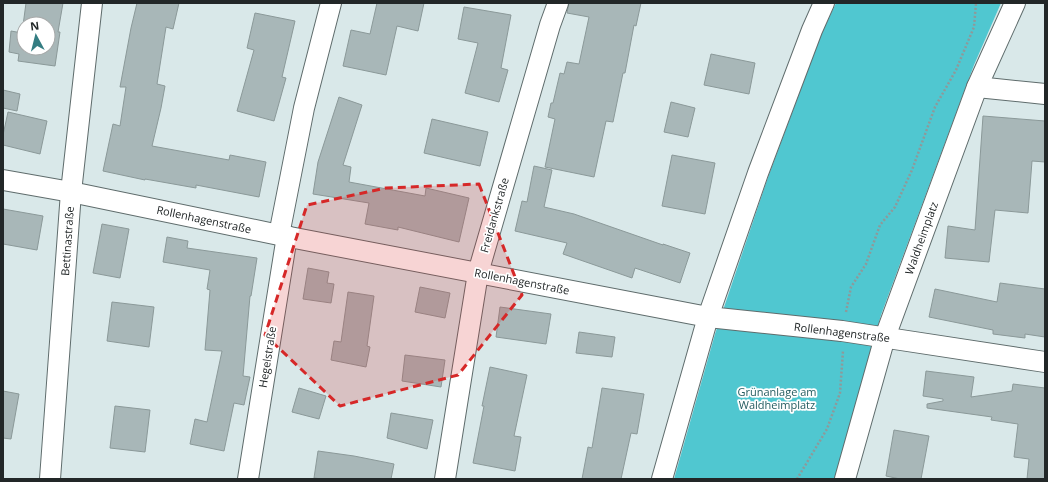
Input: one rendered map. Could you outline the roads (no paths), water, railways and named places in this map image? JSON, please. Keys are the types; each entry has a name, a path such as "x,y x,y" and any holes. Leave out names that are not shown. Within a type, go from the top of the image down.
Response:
{"street":[{"name":"Bettinastraße","path":"50,479 71,192 92,3"},
{"name":"Hegelstraße","path":"248,479 283,235 304,108 331,3"},
{"name":"Freidankstraße","path":"445,479 478,272 550,25 558,3"},
{"path":"662,479 708,317 758,173 812,30 824,3"},
{"name":"Waldheimplatz","path":"846,479 885,337 977,87 1015,3"},
{"path":"977,87 1045,94"},
{"name":"Rollenhagenstraße","path":"3,180 708,317 842,331 1045,362"}],"park label":[{"name":"Grünanlage am Waldheimplatz","path":"777,397"}]}
